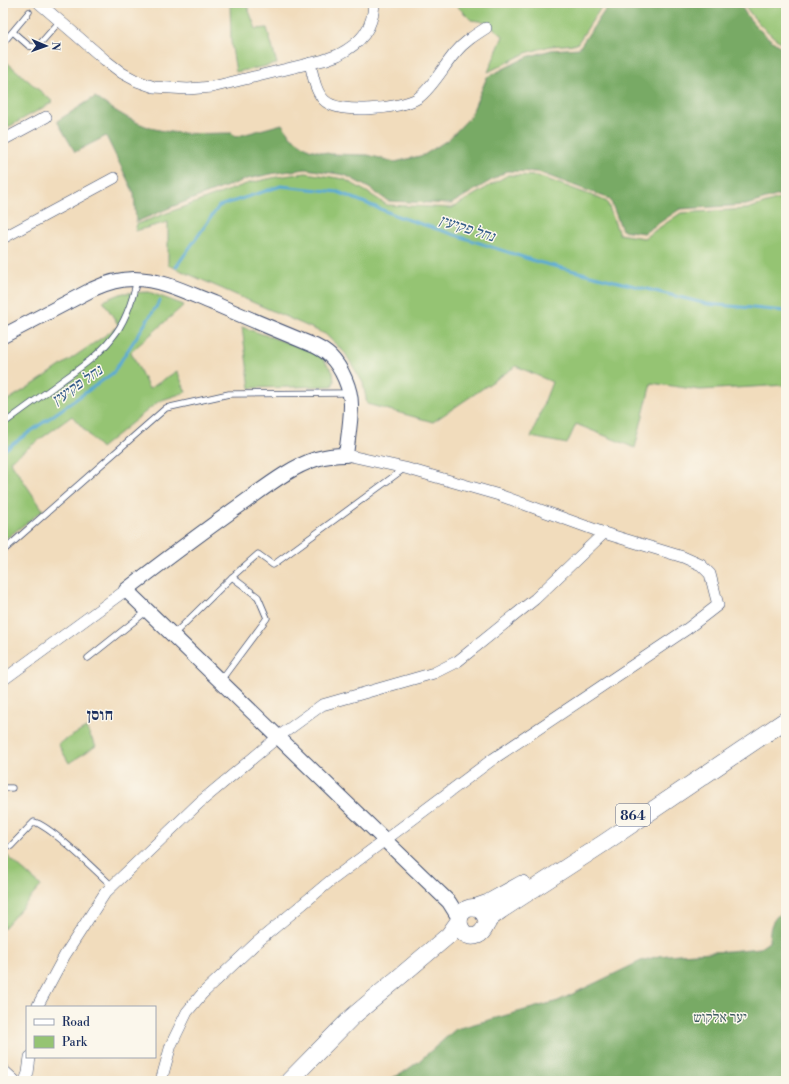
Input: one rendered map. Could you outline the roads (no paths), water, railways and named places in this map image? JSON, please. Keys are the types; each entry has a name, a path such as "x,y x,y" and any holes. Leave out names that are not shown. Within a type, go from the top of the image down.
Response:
{"main road":[{"name":"864","path":"465,914 488,903 580,851 786,710"},
{"name":"864","path":"486,924 501,910 604,843 786,720"},
{"path":"289,1081 352,1017 449,935 465,914 482,912 487,920 482,933 461,938 448,947 374,1008 300,1081"},
{"path":"465,914 460,927 462,931 469,935"}],"street":[{"path":"39,3 122,73 137,81 154,87 188,89 212,87 338,55 348,50 358,42 371,24 374,3"},
{"path":"310,63 318,93 327,103 341,108 388,108 418,98 464,44 486,28"},
{"path":"3,140 46,117"},
{"path":"3,238 114,178"},
{"path":"3,336 100,286 120,280 146,280 176,288 315,346 332,358 340,370 349,393 351,405 346,454"},
{"path":"3,680 265,488 295,469 321,458 346,454 405,468 499,495 604,533 683,557 701,565 710,574 718,605 687,628 493,759 328,882 254,944 202,994 187,1012 171,1045 161,1081"},
{"path":"38,1006 65,955 105,893 199,803 278,737 322,704 434,673 458,661 535,599 604,533"},
{"path":"126,590 449,902 458,907 465,914"},
{"path":"25,1081 28,1073 30,1058"},
{"path":"3,1070 15,1081"}],"lane":[{"path":"3,43 29,12"},
{"path":"13,32 29,46 35,47 38,46 60,21"},
{"path":"3,424 76,371 96,355 112,339 133,298 137,279"},
{"path":"3,551 166,408 229,394 349,393"},
{"path":"173,636 258,554 273,565 405,468"},
{"path":"220,681 267,618 258,597 232,578"},
{"path":"88,658 147,611"},
{"path":"3,788 12,788"},
{"path":"11,846 31,824 34,822 39,823 57,836 112,886"}],"waterway":[{"name":"נחל פקיעין","path":"176,267 219,206 281,186 338,192 400,217 538,262 707,304 786,311"},
{"name":"נחל פקיעין","path":"3,451 113,373 160,301"}],"district":[{"name":"חוסן","path":"100,714"}],"park label":[{"name":"יער אלקוש","path":"720,1017"}]}
